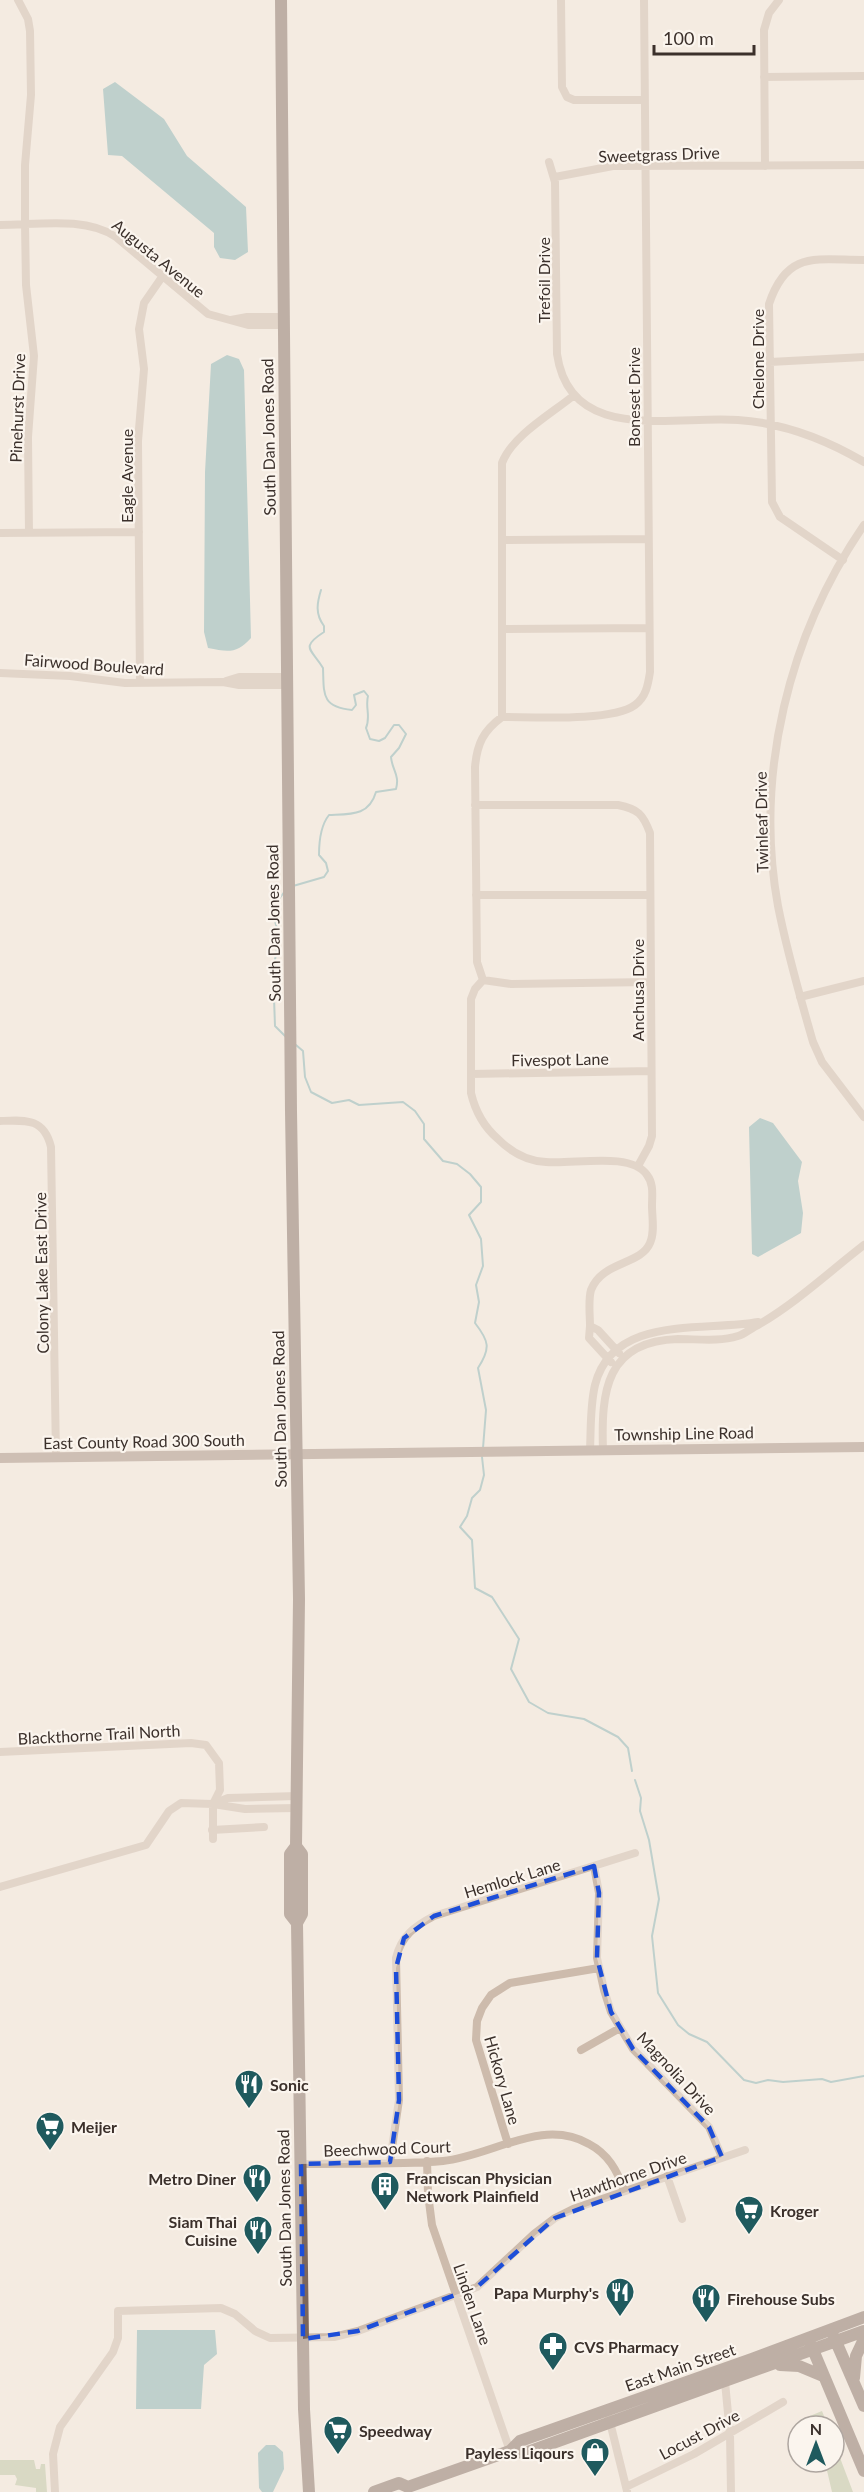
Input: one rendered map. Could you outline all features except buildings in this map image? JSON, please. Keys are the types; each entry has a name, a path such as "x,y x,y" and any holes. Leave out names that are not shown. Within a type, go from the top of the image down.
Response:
{"main road":[{"name":"South Dan Jones Road","path":"280,0 298,1599 296,1846 290,1854 290,1914 297,1923 303,2339 309,2492"},
{"name":"East Main Street","path":"375,2492 399,2483 407,2490 510,2451 520,2441 607,2410 810,2345 833,2336 864,2317"},
{"name":"East Main Street","path":"833,2336 864,2331"},
{"path":"833,2336 864,2406"},
{"path":"854,2382 856,2356 864,2339"},
{"name":"East Main Street","path":"510,2451 525,2453 610,2423 773,2365 810,2345"},
{"path":"810,2345 864,2471"},
{"path":"773,2365 799,2366 823,2376"}],"street":[{"name":"Pinehurst Drive","path":"18,0 28,19 30,30 31,95 25,165 25,225 26,285 34,357 28,437 28,533"},
{"path":"561,0 562,87 567,97 574,100 645,100"},
{"name":"Boneset Drive","path":"502,717 606,715 625,711 636,705 644,696 648,686 644,0"},
{"path":"765,166 764,30 769,13 779,0"},
{"path":"765,77 864,76"},
{"name":"Trefoil Drive","path":"549,162 555,177 556,354 560,372 573,396"},
{"name":"Sweetgrass Drive","path":"555,177 608,166 864,165"},
{"name":"Augusta Avenue","path":"0,225 82,224 100,228 116,237 200,309 227,321 248,325 283,321"},
{"name":"Chelone Drive","path":"843,560 780,517 772,502 769,304 782,275 807,260 864,260"},
{"name":"Eagle Avenue","path":"140,683 138,441 144,369 139,329 144,303 162,277"},
{"path":"770,362 864,357"},
{"path":"483,980 477,962 476,750 480,738 502,717 502,470 505,455 516,441 573,396 589,408 608,416 646,420 738,420 771,424 803,432 838,447 864,462"},
{"name":"Twinleaf Drive","path":"864,525 817,609 792,676 775,753 771,812 778,904 813,1042 822,1062 864,1117"},
{"path":"0,533 139,532"},
{"path":"502,540 648,539"},
{"path":"502,629 649,628"},
{"name":"Fairwood Boulevard","path":"0,673 70,676 140,683 223,682 239,677 287,681"},
{"name":"Anchusa Drive","path":"476,805 618,805 633,808 640,814 650,833 652,1136 638,1166"},
{"path":"476,896 650,896"},
{"path":"483,980 511,984 651,982"},
{"path":"483,980 475,988 471,999 471,1074 473,1103 489,1132 512,1151 529,1159 547,1162 623,1162 638,1166 647,1174 652,1184 650,1244 643,1253 616,1264 596,1282 591,1290 589,1338 616,1367"},
{"path":"800,997 864,981"},
{"name":"Fivespot Lane","path":"471,1074 651,1071"},
{"name":"Colony Lake East Drive","path":"4,1121 26,1121 40,1125 46,1132 51,1147 56,1457"},
{"path":"603,1450 602,1413 606,1388 616,1367 624,1359 652,1343 675,1339 719,1339 738,1336 763,1322 864,1245"},
{"path":"590,1450 591,1413 596,1383 602,1368 616,1351 642,1334 663,1329 732,1327 763,1322"},
{"path":"590,1326 598,1330 624,1359"},
{"path":"591,1413 602,1413"},
{"name":"Township Line Road","path":"505,1450 864,1447"},
{"name":"East County Road 300 South","path":"0,1458 505,1450"},
{"name":"Blackthorne Trail North","path":"0,1752 192,1743 206,1745 219,1763 220,1790 213,1804"},
{"path":"213,1804 228,1798 297,1802"},
{"path":"0,1887 147,1845 169,1811 181,1803 213,1804 245,1809 297,1802"},
{"path":"213,1804 213,1834 264,1827"},
{"name":"Hemlock Lane","path":"390,2162 399,2100 396,1958 404,1938 414,1928 434,1916 635,1853"},
{"name":"Magnolia Drive","path":"594,1866 599,1893 596,1939 599,1968 606,1999 620,2028 642,2059 709,2127 722,2157"},
{"name":"Hickory Lane","path":"508,2144 476,2040 475,2028 482,2008 491,1995 510,1983 599,1968"},
{"path":"581,2050 620,2028"},
{"name":"Beechwood Court","path":"301,2164 462,2158 541,2134 574,2137 603,2153 617,2171 624,2190"},
{"name":"Hawthorne Drive","path":"55,2492 53,2454 60,2427 113,2352 118,2337 118,2311 222,2308 235,2314 255,2331 270,2338 334,2337 357,2331 477,2287 534,2234 555,2218 624,2190 745,2150"},
{"name":"Linden Lane","path":"428,2161 428,2194 432,2224 510,2451"},
{"path":"667,2176 682,2219"},
{"path":"725,2382 730,2434 731,2492"},
{"name":"Locust Drive","path":"627,2490 730,2434 783,2402"},
{"path":"607,2410 627,2490"}],"highlighted area":[{"path":"594,1866 599,1893 597,1958 611,2012 633,2049 709,2127 722,2157 555,2218 477,2287 358,2331 303,2339 301,2164 390,2162 399,2100 396,1968 404,1938 434,1916"}],"green space":[{"path":"0,2460 34,2460 36,2469 40,2469 41,2464 45,2464 47,2492 36,2492 36,2488 15,2485 17,2479 15,2475 0,2475"},
{"path":"828,2474 846,2474 853,2492 832,2492"}],"water":[{"path":"115,82 164,119 187,156 246,207 248,252 235,260 220,258 214,247 214,233 122,156 108,155 103,89"},
{"path":"227,355 239,359 244,370 251,638 241,647 227,651 208,648 204,632 205,472 211,364"},
{"path":"760,1118 773,1123 802,1162 798,1181 803,1213 801,1233 758,1257 752,1254 749,1127"},
{"path":"137,2330 215,2330 217,2354 204,2365 201,2409 136,2409"},
{"path":"266,2445 275,2445 283,2452 284,2469 273,2492 262,2492 259,2488 258,2453"}],"waterway":[{"path":"293,886 324,877 328,871 326,863 319,855 319,845 324,824 329,815 364,810 369,806 376,792 396,789 397,780 391,757 406,734 399,725 394,725 385,738 379,741 370,739 366,728 368,696 364,691 354,695 356,705 352,710 335,706 326,698 323,668 310,649 316,637 324,632 318,608 321,590"},
{"path":"285,891 276,903 273,915 277,928 277,949 273,970 275,1026 286,1037"},
{"path":"296,1045 303,1051 305,1077 311,1092 332,1103 349,1100 359,1105 403,1102 415,1111 424,1124 424,1139 443,1161 457,1164 481,1187 481,1202 469,1215 481,1239 483,1266 476,1285 479,1302 475,1323 487,1345 478,1368 486,1410 483,1448"},
{"path":"482,1457 484,1475 480,1490 472,1498 467,1516 460,1527 472,1540 475,1588 492,1597 519,1639 511,1669 529,1702 548,1713 584,1719 618,1737 628,1748 632,1771"},
{"path":"635,1780 641,1798 640,1811 649,1840 659,1899 652,1936 658,1993 678,2025 689,2034 707,2042 744,2080 756,2083 768,2080 783,2082 822,2079 831,2082 864,2076"}],"place":[{"name":"Sonic","path":"249,2110"},
{"name":"Meijer","path":"50,2152"},
{"name":"Metro Diner","path":"257,2204"},
{"name":"Franciscan Physician Network Plainfield","path":"385,2212"},
{"name":"Kroger","path":"749,2236"},
{"name":"Siam Thai Cuisine","path":"258,2256"},
{"name":"Papa Murphy's","path":"620,2318"},
{"name":"Firehouse Subs","path":"706,2324"},
{"name":"CVS Pharmacy","path":"553,2372"},
{"name":"Speedway","path":"338,2456"},
{"name":"Payless Liqours","path":"595,2478"}]}
